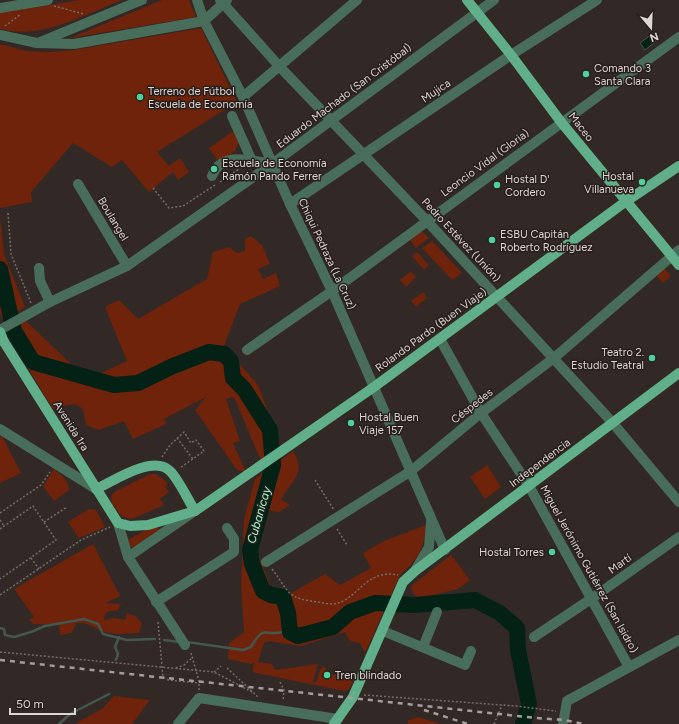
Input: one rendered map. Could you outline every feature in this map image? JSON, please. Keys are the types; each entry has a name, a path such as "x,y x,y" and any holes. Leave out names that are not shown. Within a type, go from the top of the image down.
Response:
{"main road":[{"name":"Maceo","path":"467,0 512,54 561,122 626,202 675,253 679,265"},
{"name":"Rolando Pardo (Buen Viaje)","path":"118,523 130,526 148,525 195,511 374,387 626,202 679,166"},
{"name":"Avenida 1ra","path":"2,330 2,341 118,523"},
{"name":"Independencia","path":"336,722 354,695 403,582 415,570 445,550 612,422 679,373"},
{"path":"96,489 144,466 156,465 170,471 195,511"}],"street":[{"path":"37,43 142,0"},
{"name":"Chiqui Pedraza (La Cruz)","path":"197,0 204,21 243,97 290,204 332,291 445,550"},
{"path":"243,97 357,0"},
{"name":"Eduardo Machado (San Cristóbal)","path":"2,330 50,302 127,266 272,164 494,0"},
{"path":"0,35 37,43 74,44 204,21 223,1"},
{"name":"Pedro Estévez (Unión)","path":"223,1 279,66 427,221 554,358 612,422 679,502"},
{"name":"Mujica","path":"290,204 512,54 594,1"},
{"path":"0,8 51,3"},
{"name":"Leoncio Vidal (Gloria)","path":"247,350 332,291 679,37"},
{"path":"232,116 252,161"},
{"path":"212,176 214,169 230,159 236,158 272,164"},
{"name":"Boulangel","path":"78,184 127,266"},
{"name":"Céspedes","path":"266,562 411,471 481,414 554,358 675,253"},
{"path":"39,268 40,281 50,302"},
{"name":"Miguel Jerónimo Gutiérrez (San Isidro)","path":"440,339 481,414 530,486 629,667"},
{"path":"0,429 96,489"},
{"path":"128,557 195,511"},
{"name":"Chiqui Pedraza (La Cruz)","path":"415,570 429,547 431,520"},
{"path":"118,523 128,557 156,602 185,644"},
{"path":"156,602 234,552 234,539 227,528"},
{"name":"Martí","path":"534,637 679,537"},
{"path":"423,648 437,612"},
{"path":"383,631 465,665 471,651"},
{"path":"563,724 567,701 679,640"},
{"path":"178,724 199,698 281,710 336,722"}],"path":[{"path":"51,3 99,18"},
{"path":"0,30 25,11"},
{"path":"153,188 167,207 180,207 252,161"},
{"path":"8,213 11,254 30,313"},
{"path":"156,465 177,437 184,432 191,443 196,440 204,451 172,474"},
{"path":"177,437 193,459"},
{"path":"0,513 41,485 56,464"},
{"path":"315,480 347,545"},
{"path":"0,529 32,506 56,540 0,580"},
{"path":"44,522 67,507"},
{"path":"0,520 4,526"},
{"path":"0,595 81,540 118,523"},
{"path":"31,558 39,568"},
{"path":"266,562 288,592 295,598 334,604 347,599 366,582 387,573 399,576"},
{"path":"156,602 163,677 168,680 199,684"},
{"path":"185,644 193,657 199,684 199,698"},
{"path":"0,652 214,672 254,693"},
{"path":"175,668 184,665 193,657"},
{"path":"214,672 221,666"},
{"path":"227,668 259,698"},
{"path":"280,682 284,690 281,710"},
{"path":"354,695 516,706 565,712"},
{"path":"494,724 502,705"}],"shaded area":[{"path":"80,0 122,0 77,19 47,29 16,32 0,29 0,13"},
{"path":"162,0 189,0 196,17 70,38"},
{"name":"Terreno de Fútbol Escuela de Economía","path":"201,28 237,102 157,152 169,166 180,158 189,172 178,180 173,172 149,192 122,160 112,167 73,143 31,192 32,202 0,208 0,44 27,51 50,52 74,50"},
{"path":"655,32 660,38 645,50 640,43"},
{"path":"235,130 240,140 235,151 219,162 209,148"},
{"path":"0,216 4,254 25,307 4,321 0,314"},
{"path":"422,231 429,238 416,248 410,240"},
{"path":"251,236 262,245 270,264 258,269 263,279 276,273 280,286 240,304 224,346 258,385 280,443 272,453 261,461 234,397 226,399 240,441 233,443 246,472 237,470 195,410 206,397 164,419 166,424 133,439 124,421 99,430 86,425 83,409 75,404 52,408 7,333 26,321 71,364 95,376 127,361 105,307 119,300 138,319 207,279 213,252 229,247 237,253 245,251 245,239"},
{"path":"432,241 462,273 452,280 422,248"},
{"path":"417,252 429,265 424,270 412,256"},
{"path":"664,268 671,276 663,283 656,275"},
{"path":"411,271 416,277 406,287 400,280"},
{"path":"423,292 427,298 416,307 411,301"},
{"path":"2,436 21,473 0,483 0,437"},
{"path":"293,451 299,465 298,471 281,499 290,505 279,512 265,510 256,550 273,592 286,596 325,574 340,585 371,568 363,553 384,541 426,525 422,548 416,559 400,575 365,653 360,643 350,641 345,632 301,646 268,641 264,643 258,662 272,664 275,670 318,664 313,682 316,682 321,668 326,667 326,671 334,675 339,672 347,677 351,675 354,679 349,689 344,691 252,672 254,663 251,664 228,659 229,643 244,632 241,586 244,519 255,479"},
{"path":"487,465 501,487 485,499 470,477"},
{"path":"54,469 68,483 69,490 54,501 43,486"},
{"path":"150,474 156,474 168,483 165,486 169,492 160,499 164,505 132,519 121,516 111,502 112,495 116,491"},
{"path":"89,509 96,510 105,527 79,538 68,522"},
{"path":"153,526 160,529 134,547 131,547 128,540"},
{"path":"93,544 120,596 106,603 121,604 117,611 109,611 105,614 104,620 114,618 125,620 127,613 135,616 142,623 139,633 113,634 86,624 76,623 72,633 60,635 59,625 34,624 29,620 34,617 14,589"},
{"path":"451,555 470,580 458,589 420,598 415,595 411,586"},
{"path":"114,696 150,700 132,724 75,724 103,708"},
{"path":"418,717 441,724 408,724 408,720"}],"waterway":[{"name":"Cubanicay","path":"0,269 14,331 33,362 114,385 138,383 173,366 209,352 224,354 231,361 233,378 244,389 270,430 273,465 250,550 252,564 263,591 271,595 283,597 288,613 290,632 298,636 333,627 350,612 375,603 414,605 475,600 500,613 517,628 518,650 529,704 523,724"},
{"path":"0,628 4,629 5,635 14,637 45,626 84,619 98,624 103,634 127,640 155,639"},
{"path":"187,642 243,650 251,647 262,633 283,632"},
{"path":"116,660 118,654 115,647 119,637"},
{"path":"164,640 180,642"},
{"path":"59,724 70,714 109,694"}],"railway":[{"path":"0,660 564,720 584,724"},
{"path":"424,710 468,724"}],"place":[{"name":"Comando 3 Santa Clara","path":"586,74"},
{"name":"Terreno de Fútbol Escuela de Economía","path":"140,97"},
{"name":"Escuela de Economía Ramón Pando Ferrer","path":"214,169"},
{"name":"Hostal Villanueva","path":"642,182"},
{"name":"Hostal D' Cordero","path":"497,185"},
{"name":"ESBU Capitán Roberto Rodríguez","path":"492,240"},
{"name":"Teatro 2. Estudio Teatral","path":"652,358"},
{"name":"Hostal Buen Viaje 157","path":"351,423"},
{"name":"Hostal Torres","path":"552,552"},
{"name":"Tren blindado","path":"327,675"}]}
